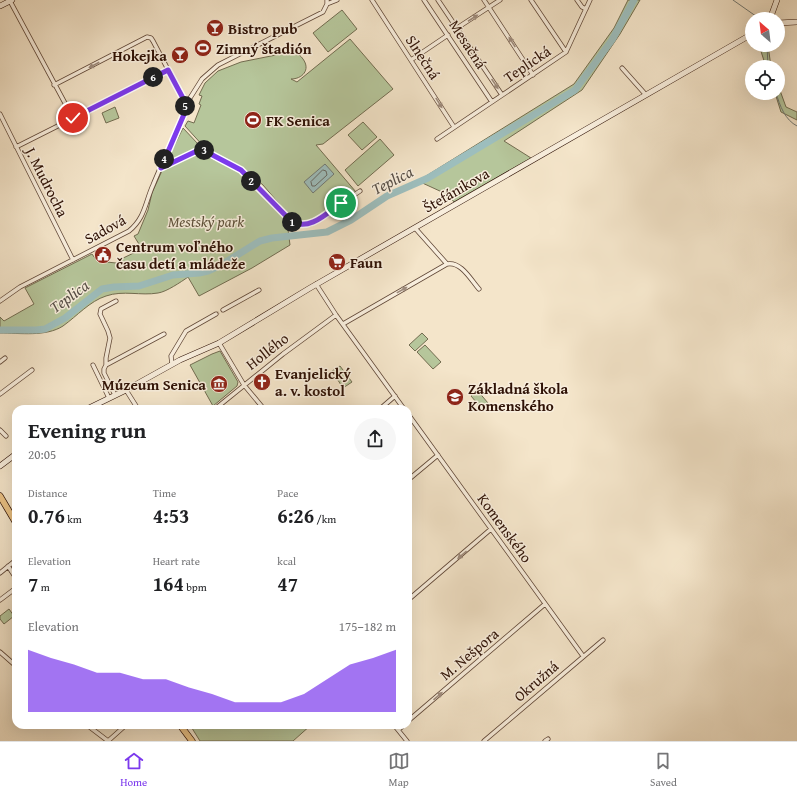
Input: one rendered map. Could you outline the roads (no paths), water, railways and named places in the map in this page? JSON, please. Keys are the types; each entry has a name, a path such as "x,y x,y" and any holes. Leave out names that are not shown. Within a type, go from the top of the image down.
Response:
{"main road":[{"path":"0,496 12,516"},
{"path":"183,729 192,741"}],"street":[{"path":"0,6 11,0 54,85 73,118"},
{"path":"54,85 147,37 151,38 153,41 185,102 190,98 202,79 218,66 322,12 327,2 337,0"},
{"name":"Slnečná","path":"372,0 454,127"},
{"name":"Mesačná","path":"424,0 492,102"},
{"path":"438,0 502,95"},
{"path":"484,0 533,75"},
{"path":"457,28 500,0"},
{"path":"531,0 566,52"},
{"path":"577,0 582,7 586,9"},
{"name":"Teplická","path":"437,139 566,52 590,0"},
{"path":"773,12 777,0"},
{"path":"785,23 797,22"},
{"path":"411,60 448,35"},
{"name":"Štefánikova","path":"95,405 115,396 172,364 220,343 316,284 745,38"},
{"path":"622,68 646,95"},
{"path":"16,147 168,70"},
{"name":"Sadová","path":"0,300 20,287 129,231 135,226 142,217 152,187 185,112 185,102"},
{"name":"J. Mudrocha","path":"0,114 73,260"},
{"path":"161,168 201,149 241,170 291,221 298,225 306,225 314,222 360,191"},
{"path":"415,228 447,264"},
{"path":"343,324 447,264 457,264 479,289"},
{"path":"316,284 336,316 401,405"},
{"path":"223,310 259,290"},
{"path":"115,396 104,373 110,338 100,314 101,309 116,301"},
{"path":"172,364 171,356 186,332 216,314"},
{"name":"Hollého","path":"220,405 283,354 336,316"},
{"path":"106,365 164,334"},
{"path":"220,343 244,385 261,405"},
{"path":"0,362 5,358"},
{"path":"93,365 109,398"},
{"path":"0,394 32,370"},
{"path":"126,390 135,405"},
{"path":"385,405 395,396"},
{"name":"Komenského","path":"412,419 583,656"},
{"path":"0,430 6,436"},
{"path":"412,477 438,455"},
{"path":"0,466 12,457"},
{"path":"412,597 491,530"},
{"path":"0,572 12,563"},
{"path":"8,566 12,572"},
{"path":"0,600 12,591"},
{"name":"M. Nešpora","path":"412,718 545,604"},
{"name":"Okružná","path":"484,741 603,640"},
{"path":"0,652 12,662"},
{"path":"92,729 108,741 122,729"},
{"path":"398,730 407,741"}],"water":[{"path":"325,164 334,174 313,193 304,182"}],"waterway":[{"name":"Teplica","path":"0,330 45,329 65,318 102,289 139,286 173,275 208,271 221,265 260,241 272,238 327,232 351,220 387,196 428,178 575,90 612,40 634,0"},
{"path":"733,0 750,12"},
{"path":"767,52 768,60"},
{"path":"778,100 786,116 797,126"}],"tunnel":[{"path":"216,314 223,310"}],"place":[{"name":"Bistro pub","path":"215,28"},
{"name":"Zimný štadión","path":"203,48"},
{"name":"Hokejka","path":"180,55"},
{"name":"FK Senica","path":"253,120"},
{"name":"Centrum voľného času detí a mládeže","path":"103,255"},
{"name":"Faun","path":"337,262"},
{"name":"Evanjelický a. v. kostol","path":"262,382"},
{"name":"Múzeum Senica","path":"219,384"},
{"name":"Základná škola Komenského","path":"455,397"}],"park label":[{"name":"Mestský park","path":"206,221"}]}
